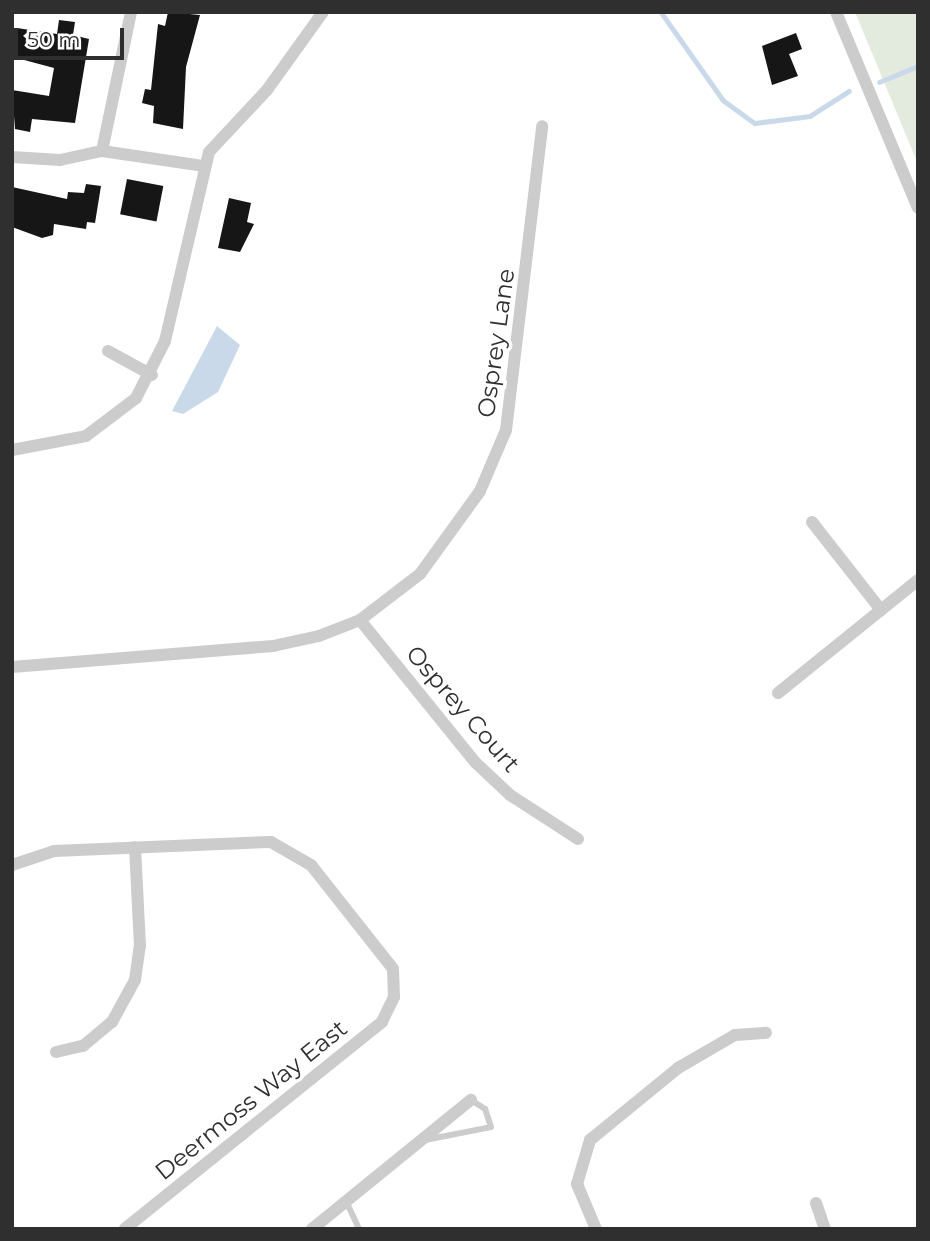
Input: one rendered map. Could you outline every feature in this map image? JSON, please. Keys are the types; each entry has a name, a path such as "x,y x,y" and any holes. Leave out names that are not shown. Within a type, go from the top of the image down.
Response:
{"street":[{"path":"102,151 131,12"},
{"path":"12,450 58,444 110,423 152,375 165,341 203,166 323,12"},
{"path":"836,12 918,208"},
{"name":"Osprey Lane","path":"12,667 273,646 360,620 420,573 449,538 480,491 506,430 542,126"},
{"path":"12,158 60,160 102,151 203,166"},
{"path":"108,351 152,375"},
{"path":"812,522 881,610"},
{"path":"778,693 918,580"},
{"name":"Osprey Court","path":"360,620 476,764 510,795 578,839"},
{"name":"Deermoss Way East","path":"125,1229 382,1022 394,997 389,962 301,855 256,841 135,847"},
{"path":"12,865 38,854 135,847 140,946 135,980 112,1022 83,1046 56,1052"},
{"path":"596,1229 577,1185 590,1140 678,1068 736,1035 766,1033"},
{"path":"312,1229 471,1100"},
{"path":"816,1203 825,1229"}],"lane":[{"path":"420,1142 491,1127 485,1109 471,1100"},
{"path":"346,1201 359,1229"}],"shaded area":[{"path":"855,12 918,12 918,164"}],"water":[{"path":"217,326 240,345 218,392 183,414 172,411"}],"building":[{"path":"168,12 200,15 186,67 183,129 153,123 154,106 142,103 145,89 151,90 158,24 165,26"},
{"path":"59,20 75,22 73,35 89,39 75,123 32,119 30,132 15,129 12,90 49,96 54,68 13,57 17,28 57,34"},
{"path":"796,33 802,49 789,54 798,76 772,85 762,46"},
{"path":"127,179 163,186 156,221 120,214"},
{"path":"86,184 101,186 95,223 87,222 86,229 54,224 53,235 42,238 12,227 12,187 67,199 68,192 84,193"},
{"path":"229,198 251,203 247,222 254,224 240,252 218,248"}],"waterway":[{"path":"661,12 723,100 755,123 810,116 849,91"},
{"path":"879,82 918,66"}]}
